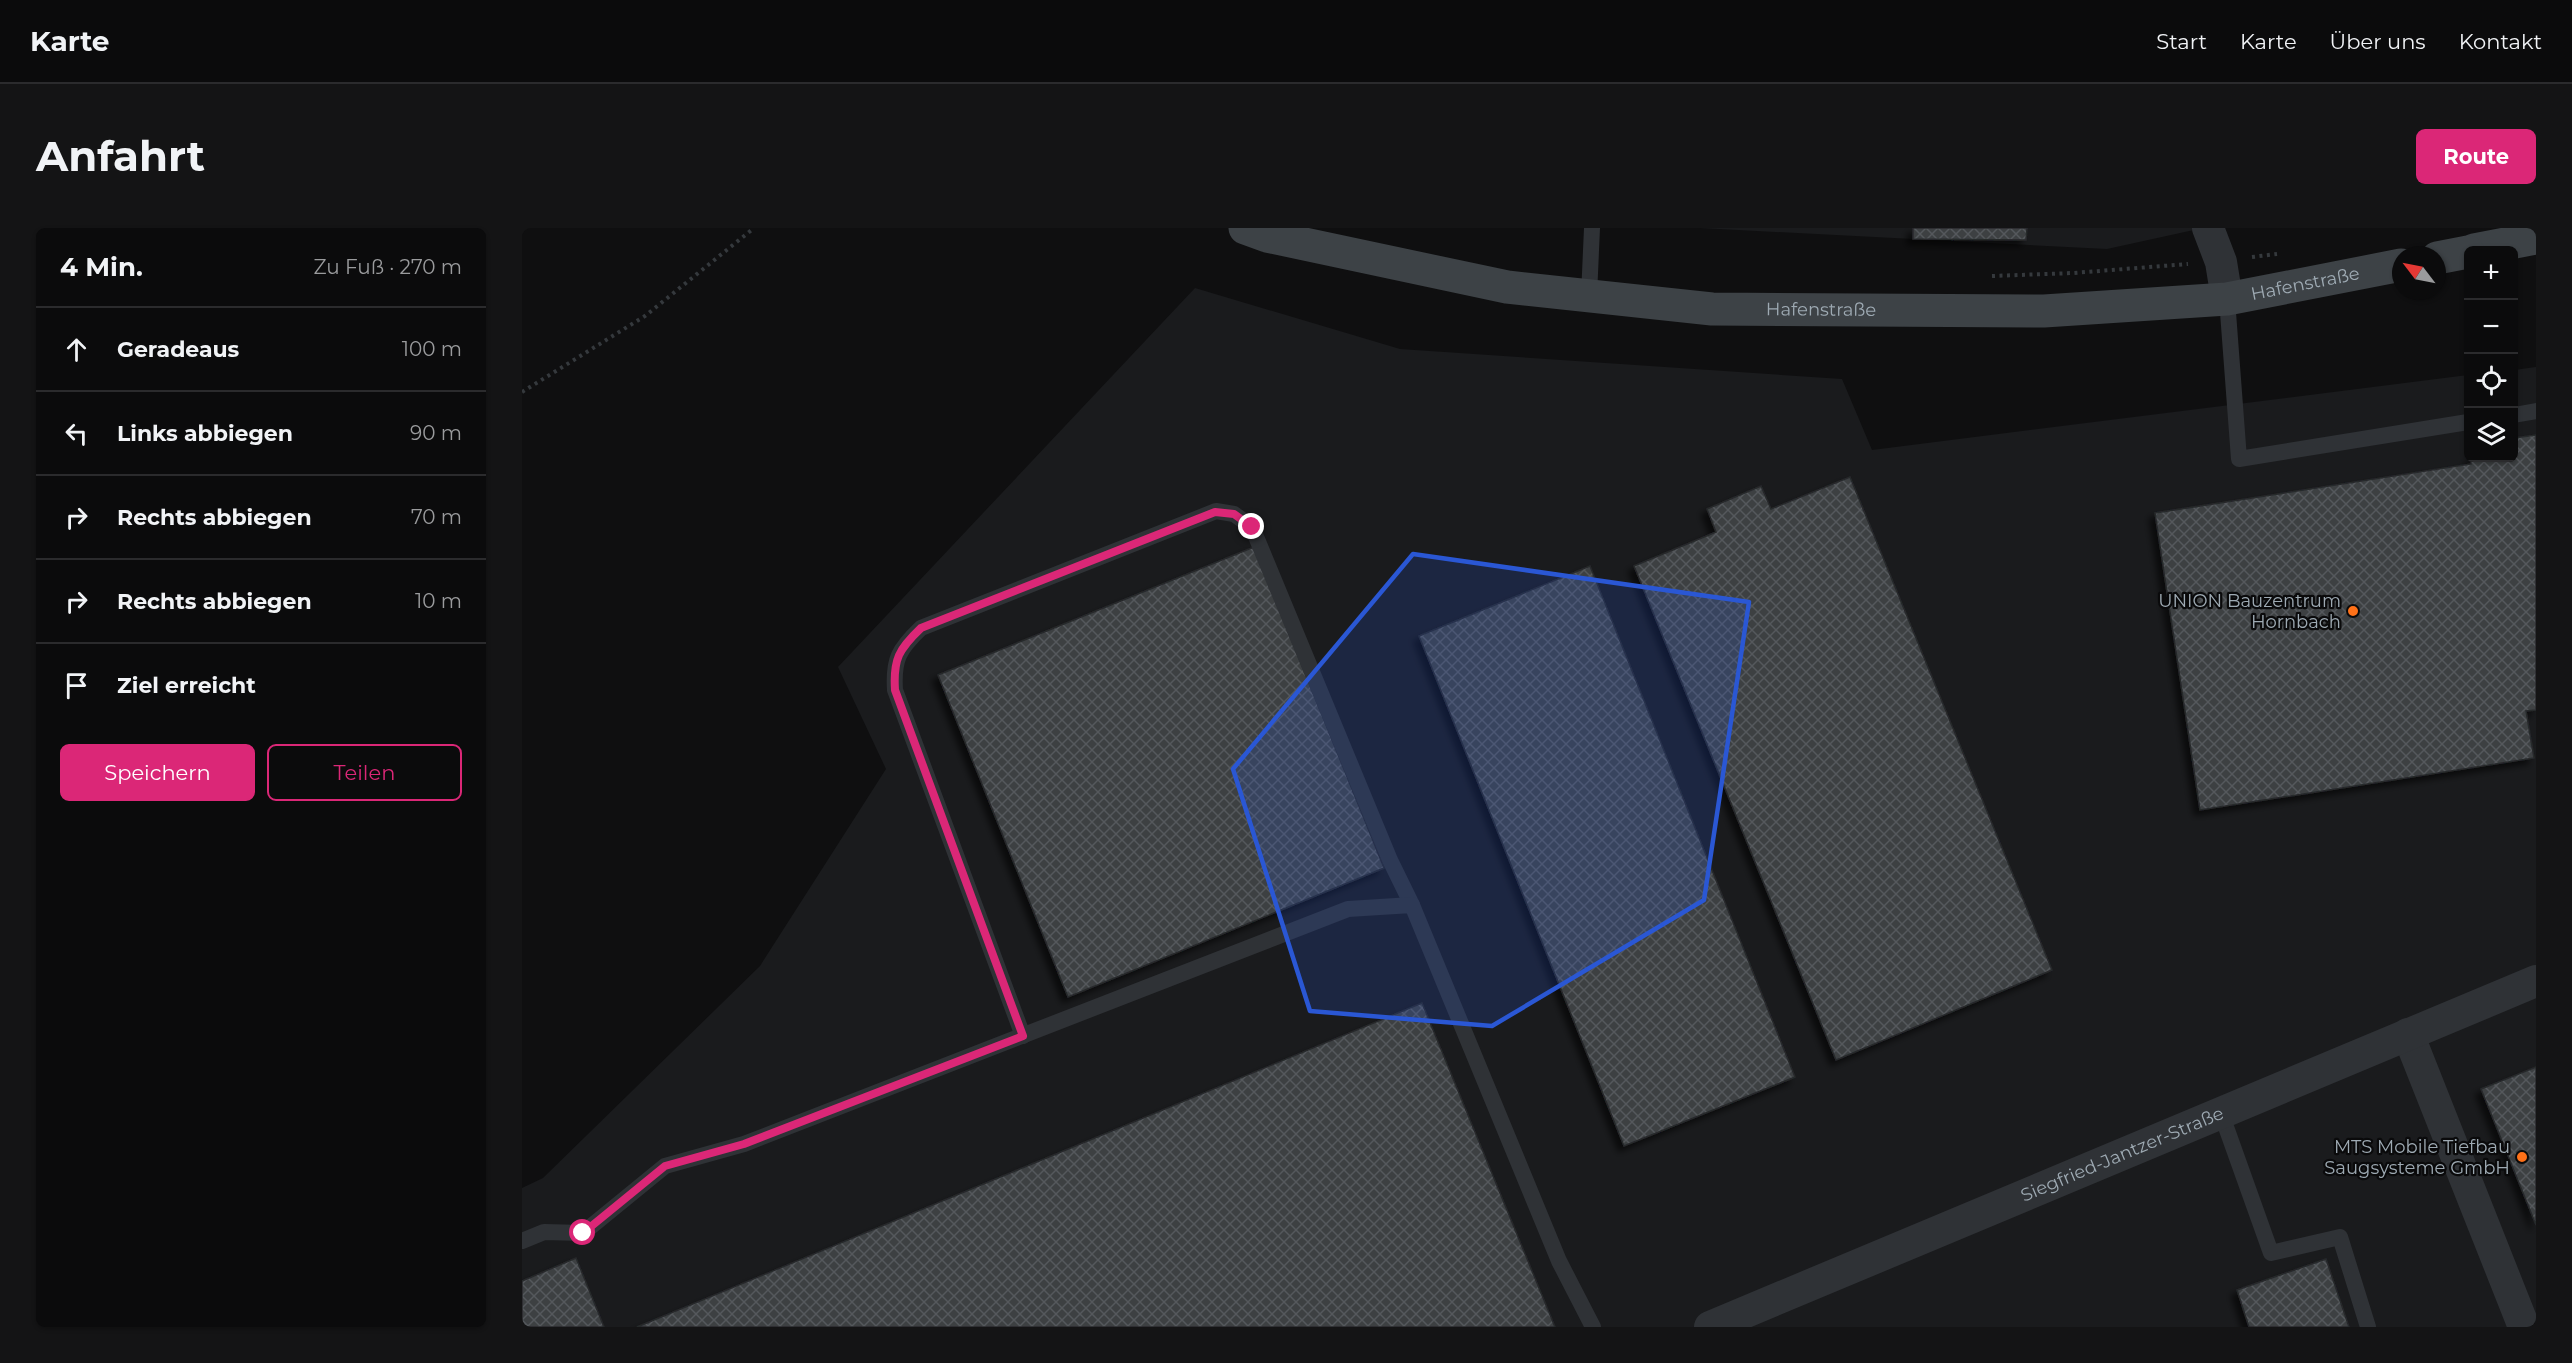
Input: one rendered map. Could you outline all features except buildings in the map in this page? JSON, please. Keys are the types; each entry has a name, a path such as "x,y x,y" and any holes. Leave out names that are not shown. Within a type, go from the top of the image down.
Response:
{"street":[{"name":"Hafenstraße","path":"1245,228 1267,236 1508,287 1712,309 2044,312 2227,299 2392,267"},
{"path":"2208,228 2221,262 2227,299"},
{"path":"2495,246 2536,238"},
{"path":"2446,256 2464,253"},
{"name":"Siegfried-Jantzer-Straße","path":"1710,1327 2536,981"},
{"path":"2408,1034 2524,1327"}],"lane":[{"path":"1589,296 1592,228"},
{"path":"2227,299 2240,459 2464,423"},
{"path":"2518,414 2536,411"},
{"path":"1023,1036 895,690 894,668 902,646 921,628 1215,512 1234,514 1252,527 1390,860 1412,905 1559,1262 1593,1327"},
{"path":"522,1241 544,1232 583,1233 665,1166 744,1144 1348,909 1412,905"},
{"path":"2222,1113 2271,1253 2340,1237 2368,1327"}],"path":[{"path":"522,392 645,316 754,228"},
{"path":"1982,276 2073,273 2221,262 2280,253"}],"highlighted area":[{"path":"1413,554 1749,602 1704,900 1492,1026 1310,1011 1233,769"}],"shaded area":[{"path":"1700,228 2203,228 2107,249"},
{"path":"1195,288 1400,349 1842,379 1872,450 2464,376 2464,462 2518,462 2518,369 2536,367 2536,1327 522,1327 522,1188 543,1178 760,966 886,769 838,667"}],"place":[{"name":"UNION Bauzentrum Hornbach","path":"2353,611"},
{"name":"MTS Mobile Tiefbau Saugsysteme GmbH","path":"2522,1157"}],"route":[{"path":"583,1233 665,1166 744,1144 1023,1036 895,690 894,668 902,646 921,628 1215,512 1234,514 1252,527"}]}
